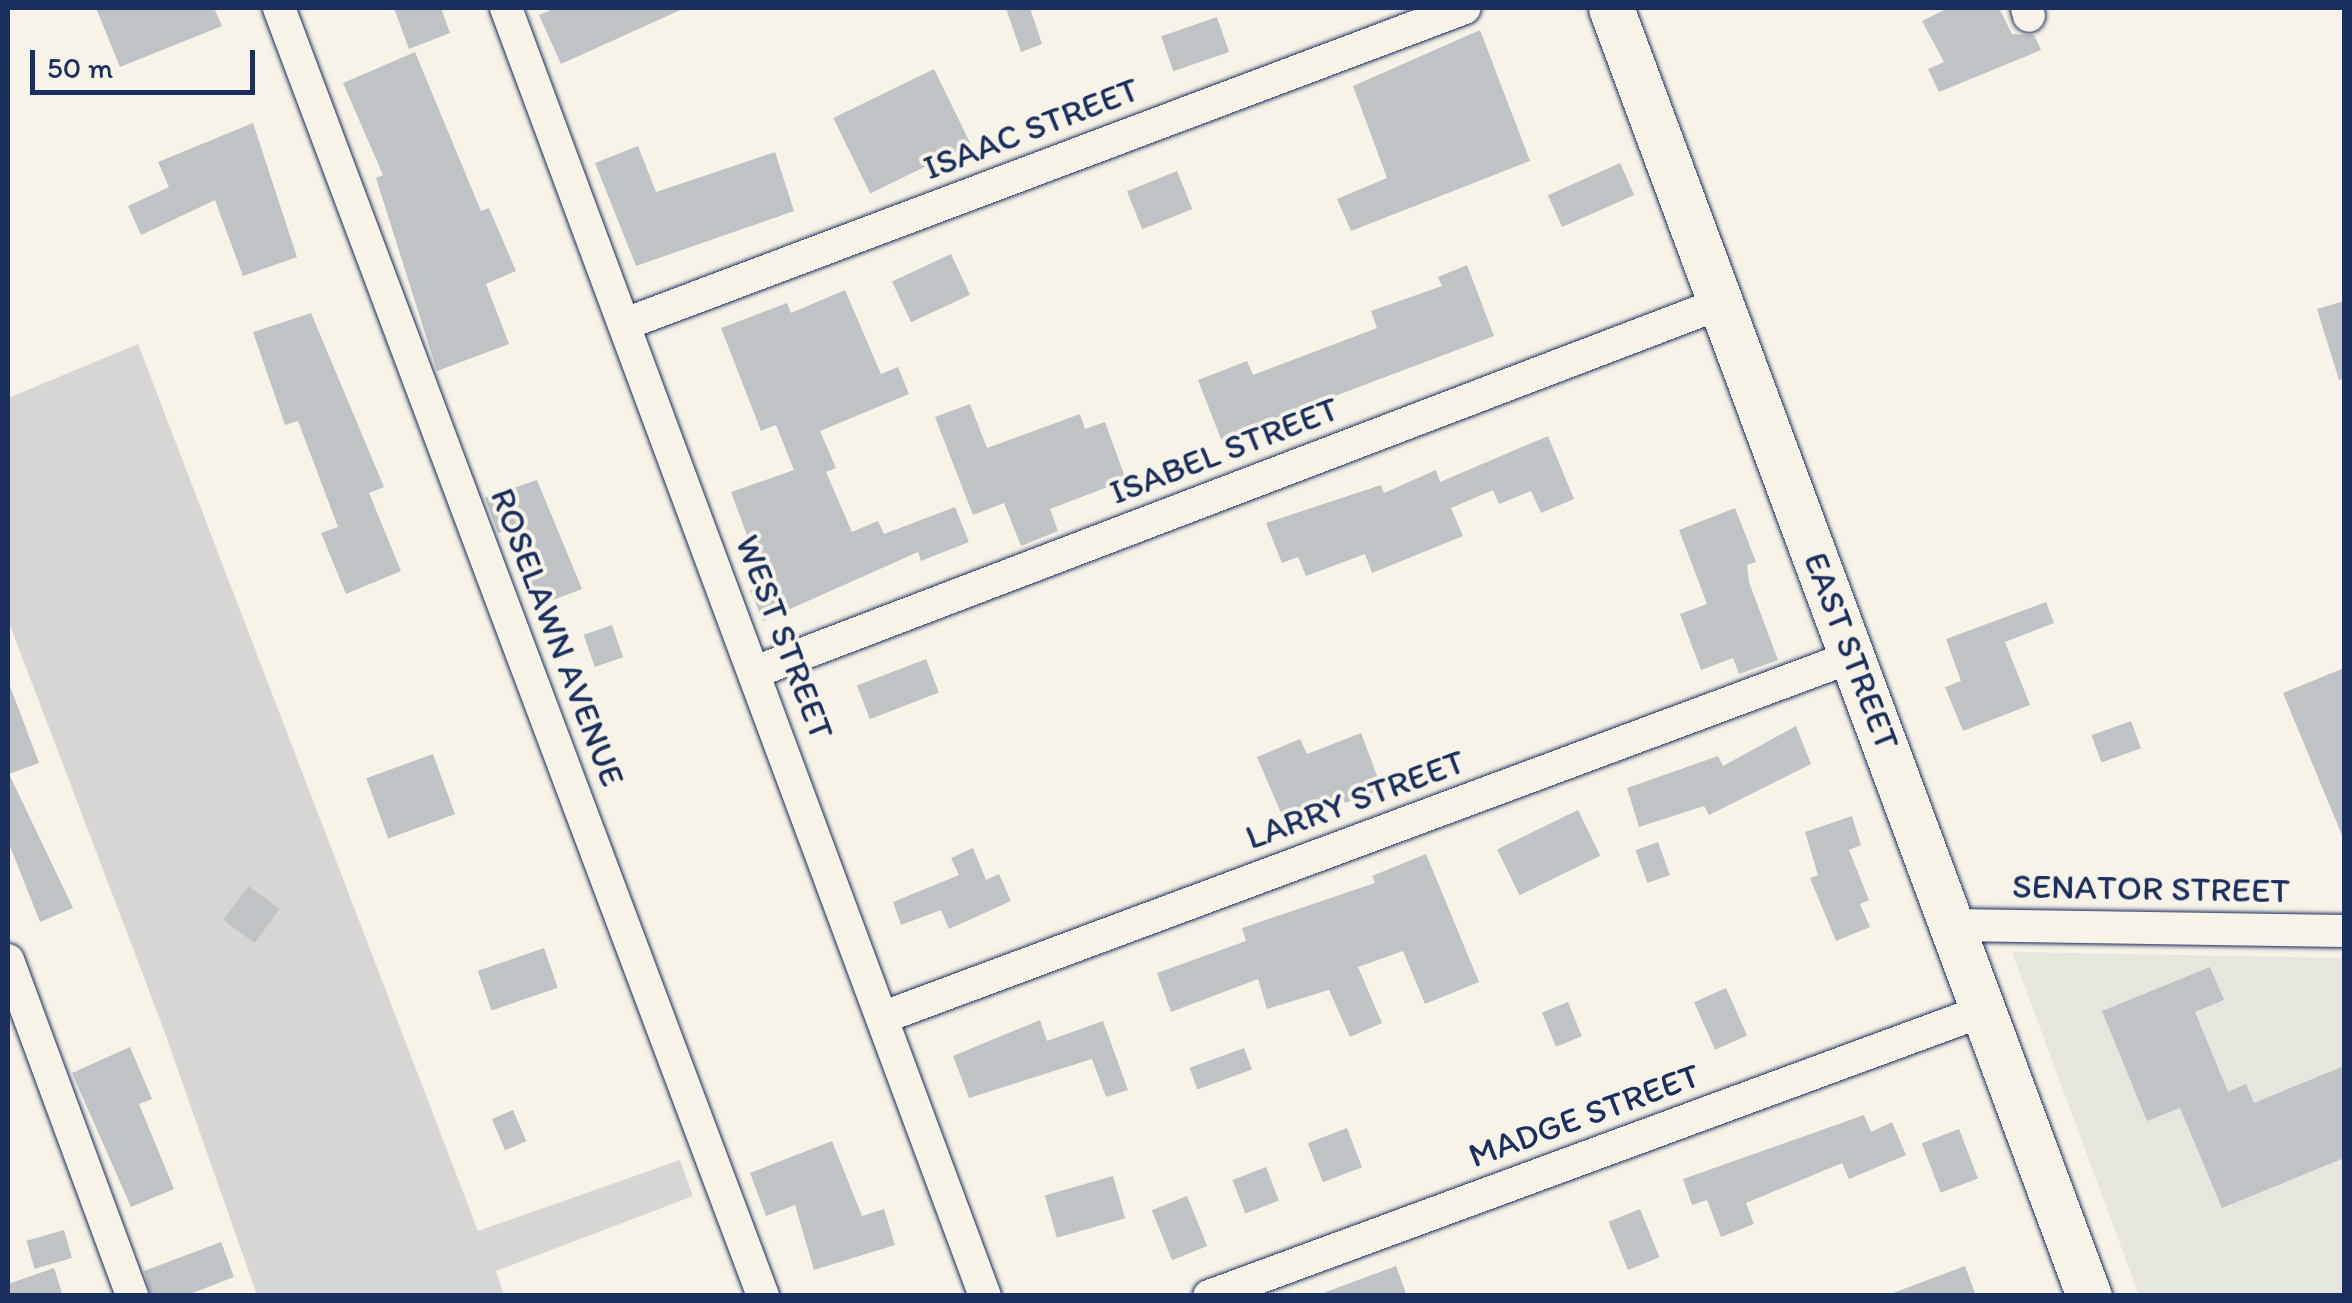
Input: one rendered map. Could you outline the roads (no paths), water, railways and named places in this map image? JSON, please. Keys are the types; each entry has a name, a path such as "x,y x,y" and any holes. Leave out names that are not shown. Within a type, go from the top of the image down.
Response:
{"street":[{"name":"ROSELAWN AVENUE","path":"279,8 763,1296"},
{"name":"WEST STREET","path":"506,8 985,1296"},
{"name":"ISAAC STREET","path":"625,324 1464,8"},
{"name":"EAST STREET","path":"1611,8 1988,1009 2089,1296"},
{"name":"ISABEL STREET","path":"755,672 1722,303"},
{"name":"LARRY STREET","path":"884,1017 1854,656"},
{"name":"SENATOR STREET","path":"1956,924 2344,931"},
{"path":"8,960 132,1296"},
{"name":"MADGE STREET","path":"1209,1296 1988,1009"}]}
